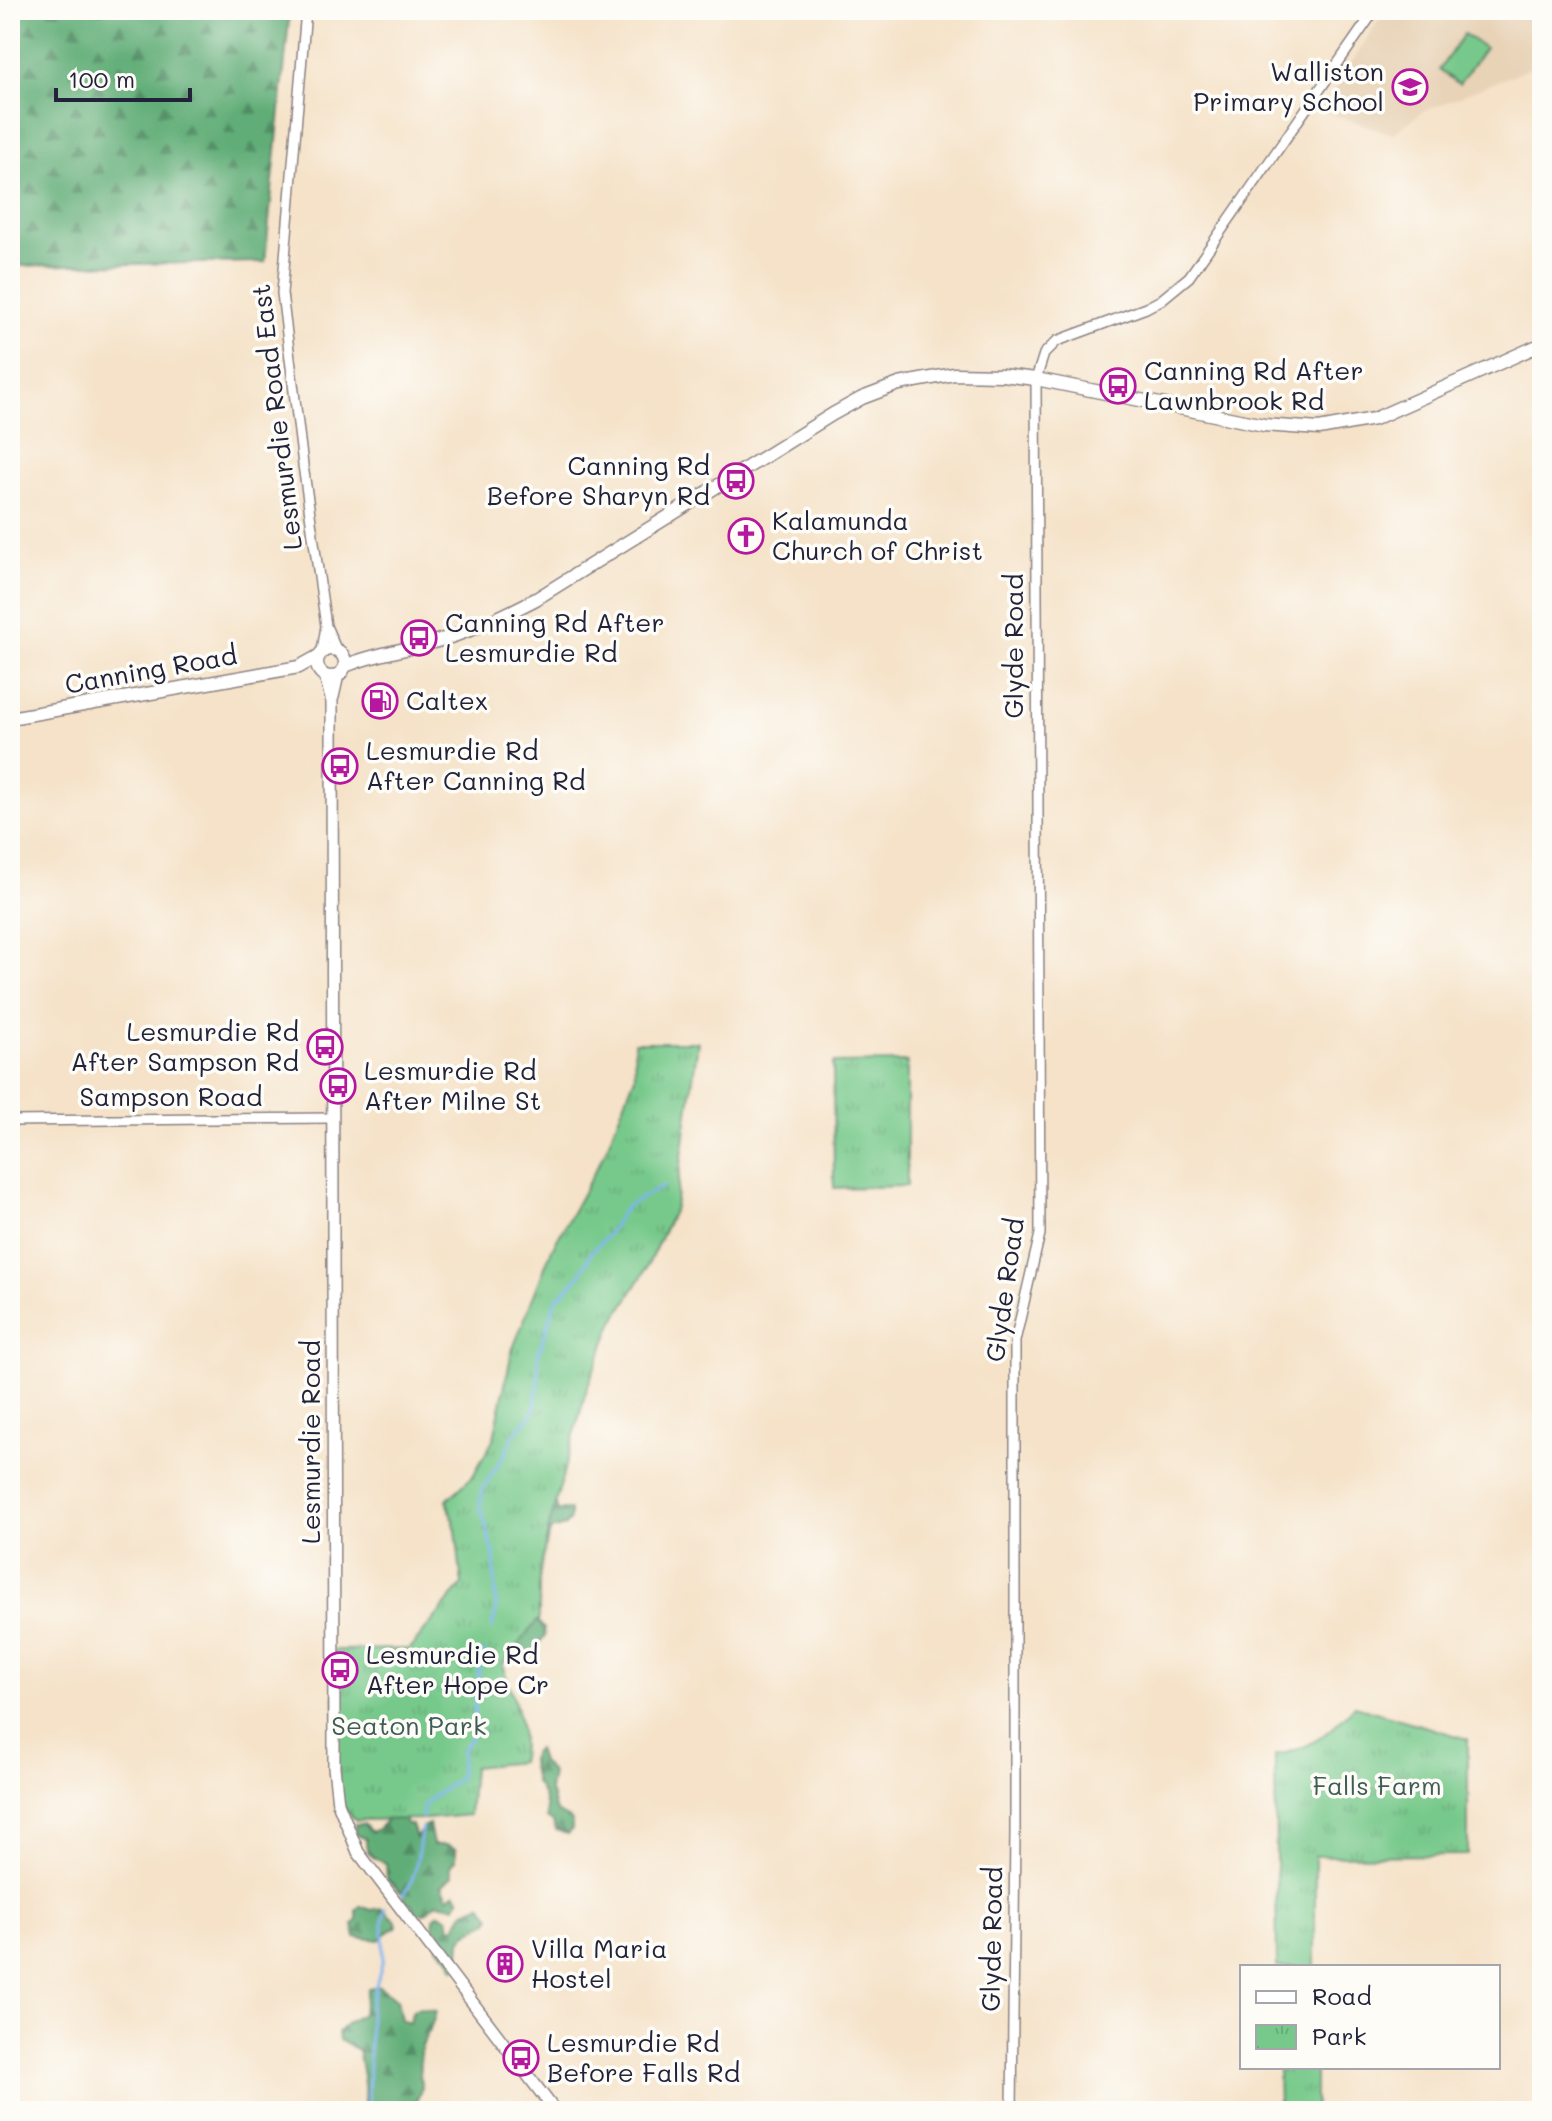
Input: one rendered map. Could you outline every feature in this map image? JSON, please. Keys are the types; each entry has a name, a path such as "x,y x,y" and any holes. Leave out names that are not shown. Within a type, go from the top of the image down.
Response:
{"main road":[{"path":"330,662 437,642 497,619 549,591 833,414 873,394 913,381 954,374 1036,379 1264,425 1319,429 1374,419 1542,344"},
{"name":"Canning Road","path":"10,718 330,662"},
{"name":"Lesmurdie Road","path":"330,662 334,1767 338,1803 358,1852 555,2111"}],"street":[{"name":"Lesmurdie Road East","path":"306,10 282,293 330,662"},
{"path":"1036,379 1044,354 1057,341 1146,308 1189,277 1375,10"},
{"name":"Glyde Road","path":"1012,2111 1015,1341 1040,1234 1036,379"},
{"name":"Sampson Road","path":"10,1121 332,1118"}],"shaded area":[{"name":"Walliston Primary School","path":"1385,10 1542,10 1542,63 1422,112 1393,134 1321,111"}],"green space":[{"path":"10,10 290,10 265,262 10,266"},
{"path":"1464,34 1485,48 1459,84 1439,70"},
{"name":"Seaton Park","path":"634,1042 698,1042 675,1207 644,1273 614,1321 587,1388 549,1526 539,1575 539,1619 502,1665 520,1726 520,1762 473,1767 469,1815 356,1820 338,1803 334,1650 410,1649 462,1585 456,1530 447,1500 473,1476 494,1438 512,1351 552,1249 604,1154 635,1076"},
{"path":"907,1062 907,1186 834,1188 833,1063"},
{"path":"555,1496 557,1510 570,1510 570,1520 565,1526 551,1530 543,1552 535,1553"},
{"path":"542,1559 538,1622 545,1636 537,1645 537,1651 526,1658 517,1654 516,1646"},
{"name":"Falls Farm","path":"1355,1706 1468,1739 1468,1855 1315,1856 1315,1965 1277,1965 1275,1755 1310,1744"},
{"path":"537,1749 541,1762 552,1773 549,1790 555,1810 572,1822 572,1829 567,1834 556,1830 553,1822 546,1818 545,1803 534,1781 531,1764"},
{"path":"389,1818 404,1818 406,1824 412,1825 416,1838 429,1824 433,1845 456,1849 456,1860 450,1866 452,1876 442,1886 448,1897 455,1893 460,1899 455,1906 437,1903 426,1913 416,1913 412,1904 407,1903 401,1892 387,1879 386,1863 371,1855 366,1839 354,1834 355,1824 364,1824 371,1832"},
{"path":"482,1904 491,1917 461,1941 459,1967 454,1969 450,1958 437,1947 440,1931 433,1927 434,1918 439,1914 448,1918 450,1927 454,1928 465,1911"},
{"path":"361,1906 371,1910 382,1908 396,1921 397,1927 379,1940 356,1937 353,1925"},
{"path":"379,1986 397,1999 401,2020 409,2023 413,2010 418,2008 436,2011 421,2052 421,2090 412,2111 361,2111 364,2089 358,2050 339,2040 338,2032 362,2014 368,1988"},
{"path":"1278,2069 1315,2069 1315,2111 1279,2111"}],"waterway":[{"path":"492,1628 496,1610 494,1555 480,1505 483,1488 513,1436 534,1411 538,1355 556,1299 579,1277 592,1251 606,1237 622,1212 630,1204 664,1186"},
{"path":"422,1818 424,1804 459,1778 462,1750 471,1738 474,1724 475,1699 484,1651"},
{"path":"402,1896 412,1881 422,1827"},
{"path":"368,2111 370,2007 383,1960 386,1908"}],"place":[{"name":"Walliston Primary School","path":"1410,87"},
{"name":"Canning Rd After Lawnbrook Rd","path":"1118,386"},
{"name":"Canning Rd Before Sharyn Rd","path":"736,481"},
{"name":"Kalamunda Church of Christ","path":"746,536"},
{"name":"Canning Rd After Lesmurdie Rd","path":"419,638"},
{"name":"Caltex","path":"380,701"},
{"name":"Lesmurdie Rd After Canning Rd","path":"340,766"},
{"name":"Lesmurdie Rd After Sampson Rd","path":"325,1047"},
{"name":"Lesmurdie Rd After Milne St","path":"338,1086"},
{"name":"Lesmurdie Rd After Hope Cr","path":"340,1670"},
{"name":"Villa Maria Hostel","path":"505,1964"},
{"name":"Lesmurdie Rd Before Falls Rd","path":"521,2058"}]}
